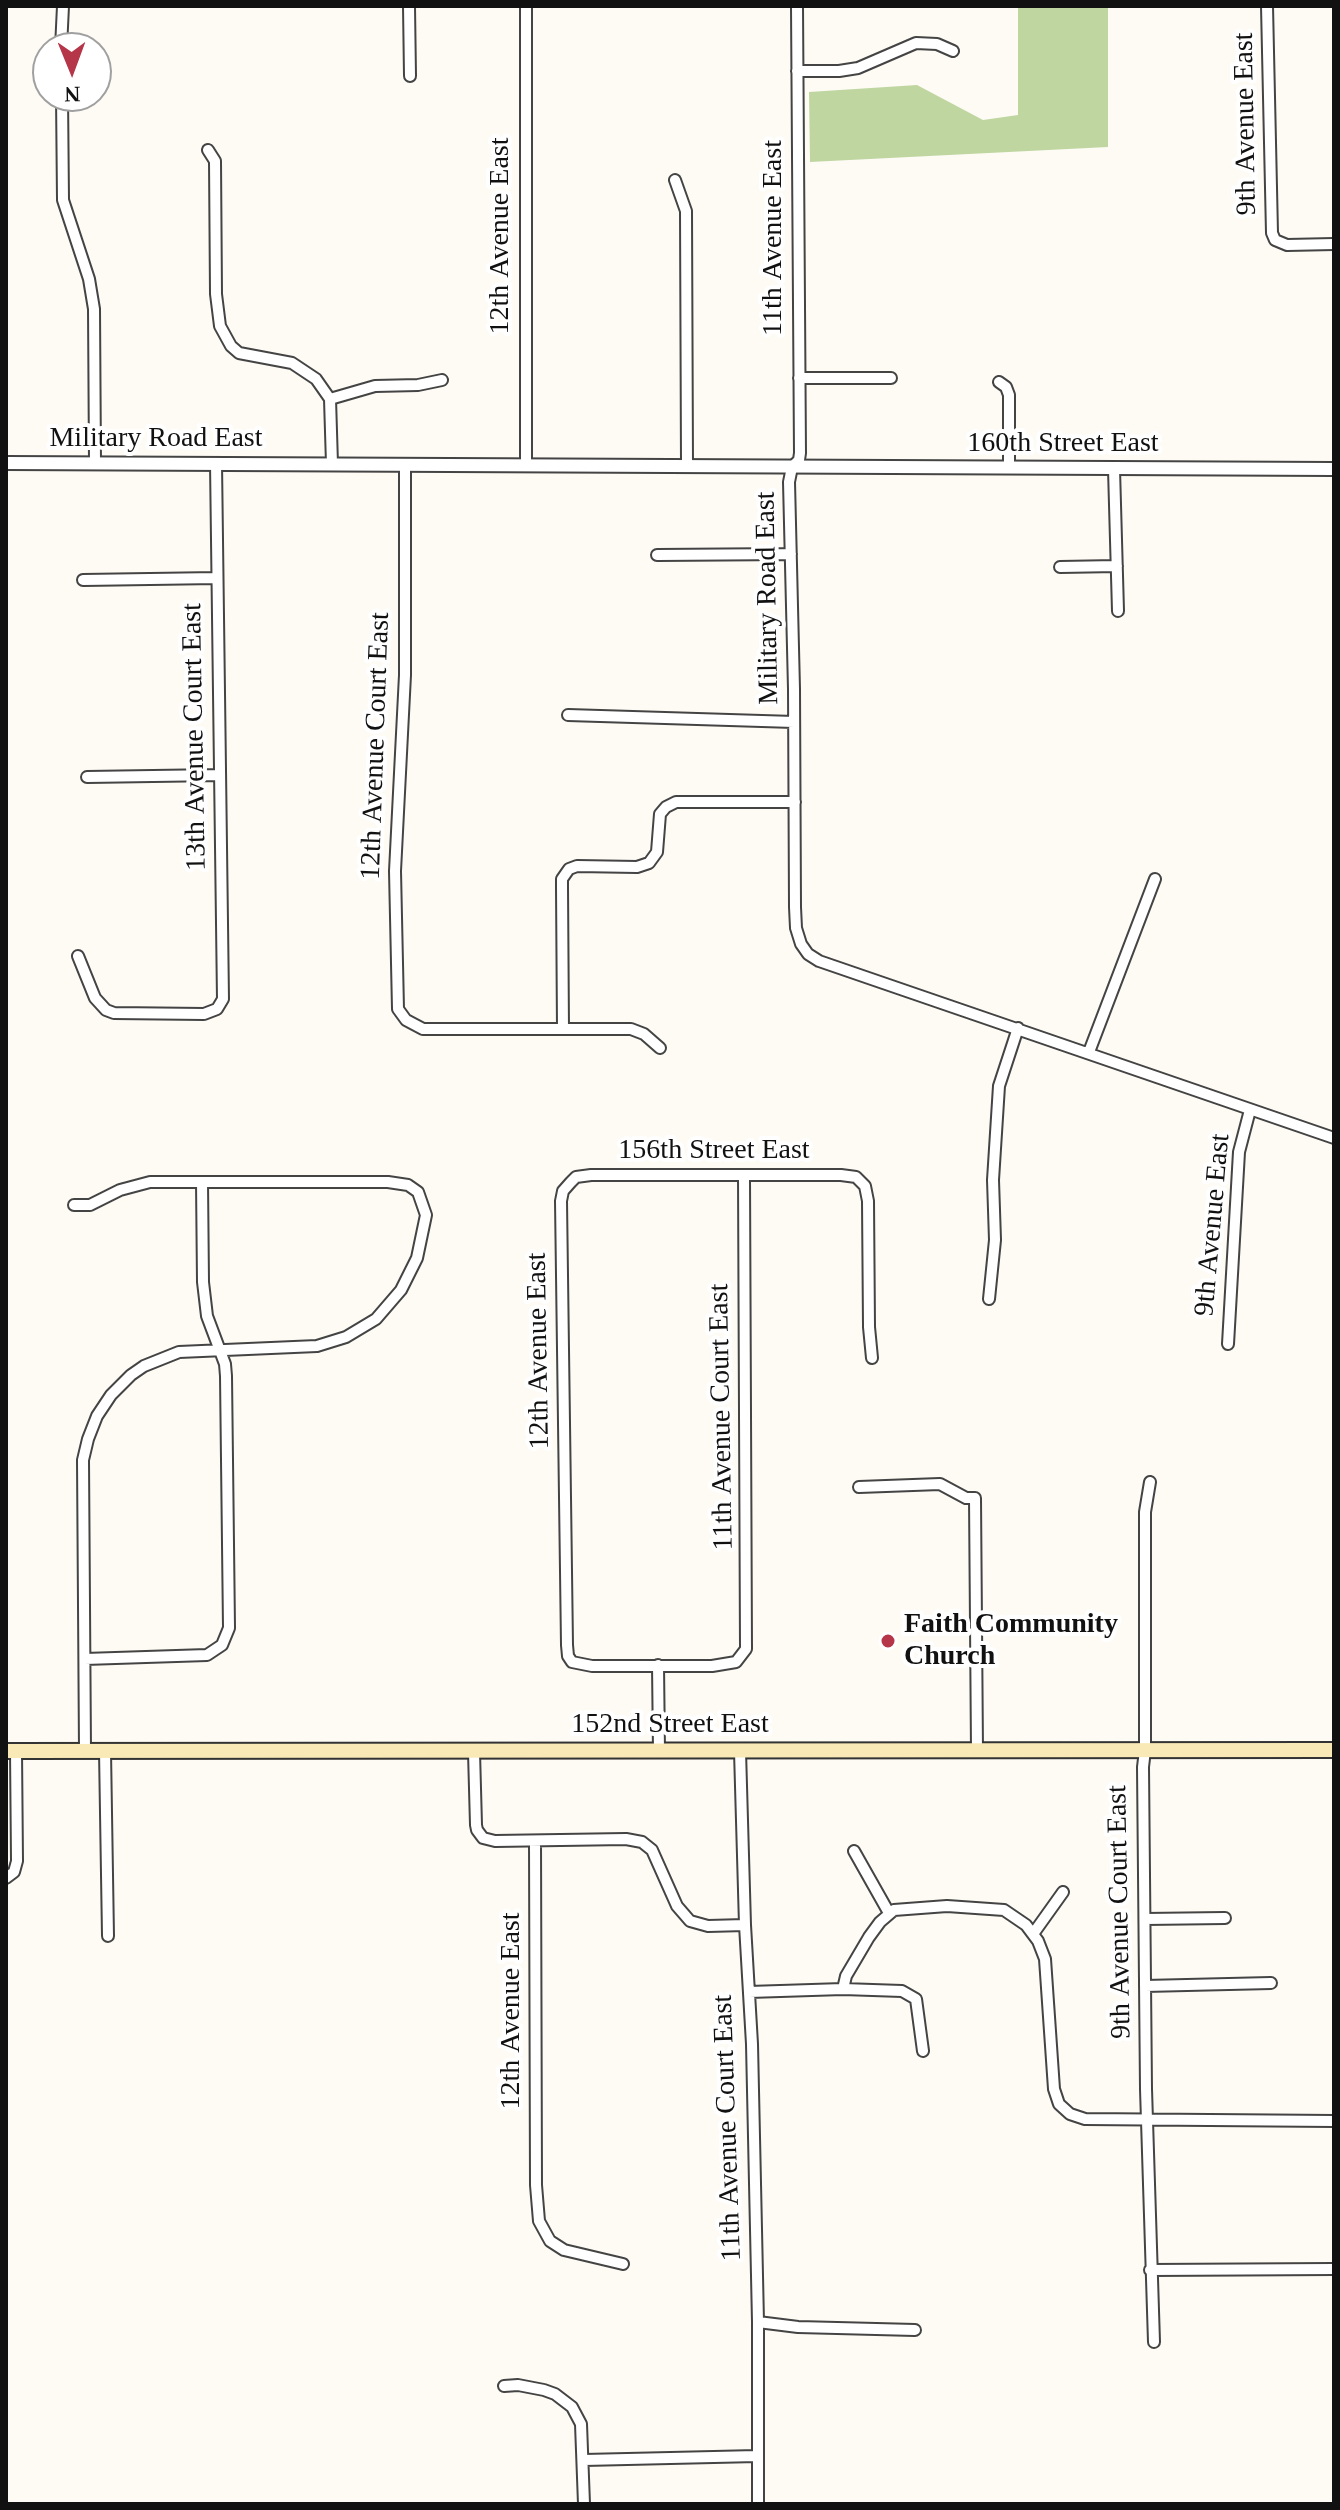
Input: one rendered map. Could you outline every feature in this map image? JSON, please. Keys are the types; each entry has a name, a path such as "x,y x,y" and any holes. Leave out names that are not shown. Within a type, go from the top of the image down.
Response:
{"main road":[{"name":"152nd Street East","path":"11,1751 1334,1750"}],"street":[{"path":"62,32 63,6"},
{"path":"409,6 410,76"},
{"name":"12th Avenue East","path":"526,6 526,465"},
{"name":"11th Avenue East","path":"792,467 799,460 800,453 797,6"},
{"name":"9th Avenue East","path":"1267,6 1272,233 1275,240 1287,245 1334,244"},
{"path":"797,71 858,68 916,43 937,44 953,51"},
{"path":"62,112 63,200 89,279 94,309 95,463"},
{"path":"208,150 215,161 218,316 225,336 239,353 292,363 316,379 330,399 332,464"},
{"path":"675,180 686,211 687,465"},
{"path":"799,378 891,378"},
{"path":"330,399 375,386 418,385 442,380"},
{"path":"999,382 1006,387 1009,395 1009,468"},
{"name":"Military Road East","path":"6,463 792,467 789,482 796,928 808,954 819,961 1334,1138"},
{"name":"13th Avenue Court East","path":"78,956 95,998 106,1010 114,1013 193,1015 217,1009 223,999 216,463"},
{"name":"12th Avenue Court East","path":"405,465 406,649 395,871 398,1009 411,1024 423,1029 563,1029"},
{"name":"160th Street East","path":"792,467 1334,469"},
{"path":"1114,469 1118,611"},
{"path":"657,555 791,554"},
{"path":"1060,567 1117,566"},
{"path":"83,580 217,578"},
{"path":"568,715 794,722"},
{"path":"87,777 219,775"},
{"path":"660,1048 644,1034 631,1029 563,1029 562,879 569,869 577,866 637,867 649,863 657,852 658,821 662,810 676,802 795,802"},
{"path":"1089,1052 1155,879"},
{"path":"989,1299 995,1240 993,1180 999,1086 1018,1028"},
{"name":"9th Avenue East","path":"1228,1344 1239,1152 1250,1110"},
{"name":"156th Street East","path":"567,1185 576,1177 591,1175 856,1177 862,1182 868,1201 872,1358"},
{"name":"11th Avenue Court East","path":"658,1665 712,1666 736,1662 748,1640 744,1176"},
{"path":"74,1205 90,1205 120,1190 150,1182 388,1182 408,1185 418,1192 426,1215 417,1258 401,1290 376,1319 346,1337 317,1346 179,1352 144,1366 118,1386 97,1416 83,1460 85,1750"},
{"path":"85,1659 207,1655 218,1650 226,1638 229,1613 226,1376 207,1316 203,1282 202,1182"},
{"name":"12th Avenue East","path":"567,1185 561,1201 567,1645 571,1661 592,1666 658,1665"},
{"name":"9th Avenue Court East","path":"1150,1482 1145,1512 1143,1767 1147,2121 1154,2342"},
{"path":"859,1487 940,1484 966,1498 975,1498 977,1751"},
{"path":"658,1665 659,1751"},
{"path":"6,1878 14,1872 17,1861 11,1751"},
{"path":"105,1751 108,1936"},
{"name":"11th Avenue Court East","path":"740,1751 752,2044 758,2504"},
{"path":"474,1752 477,1830 483,1838 495,1841 626,1839 642,1842 652,1850 682,1915 690,1921 708,1926 745,1925"},
{"name":"12th Avenue East","path":"535,1841 536,2185 539,2221 550,2241 564,2250 623,2264"},
{"path":"854,1851 889,1913"},
{"path":"1033,1934 1063,1892"},
{"path":"843,1989 846,1976 863,1946 889,1913 915,1907 1004,1910 1020,1919 1033,1934 1047,1966 1056,2097 1070,2114 1085,2119 1147,2121 1334,2121"},
{"path":"1145,1919 1225,1918"},
{"path":"1145,1986 1271,1983"},
{"path":"749,1992 902,1991 916,1999 923,2051"},
{"path":"1150,2270 1334,2269"},
{"path":"758,2322 798,2327 915,2330"},
{"path":"504,2386 544,2390 566,2402 581,2424 584,2504"},
{"path":"584,2460 757,2456"}],"green space":[{"path":"1018,6 1108,6 1108,147 810,162 809,92 917,85 983,120 1018,115"}],"place":[{"name":"Faith Community Church","path":"888,1641"}]}
